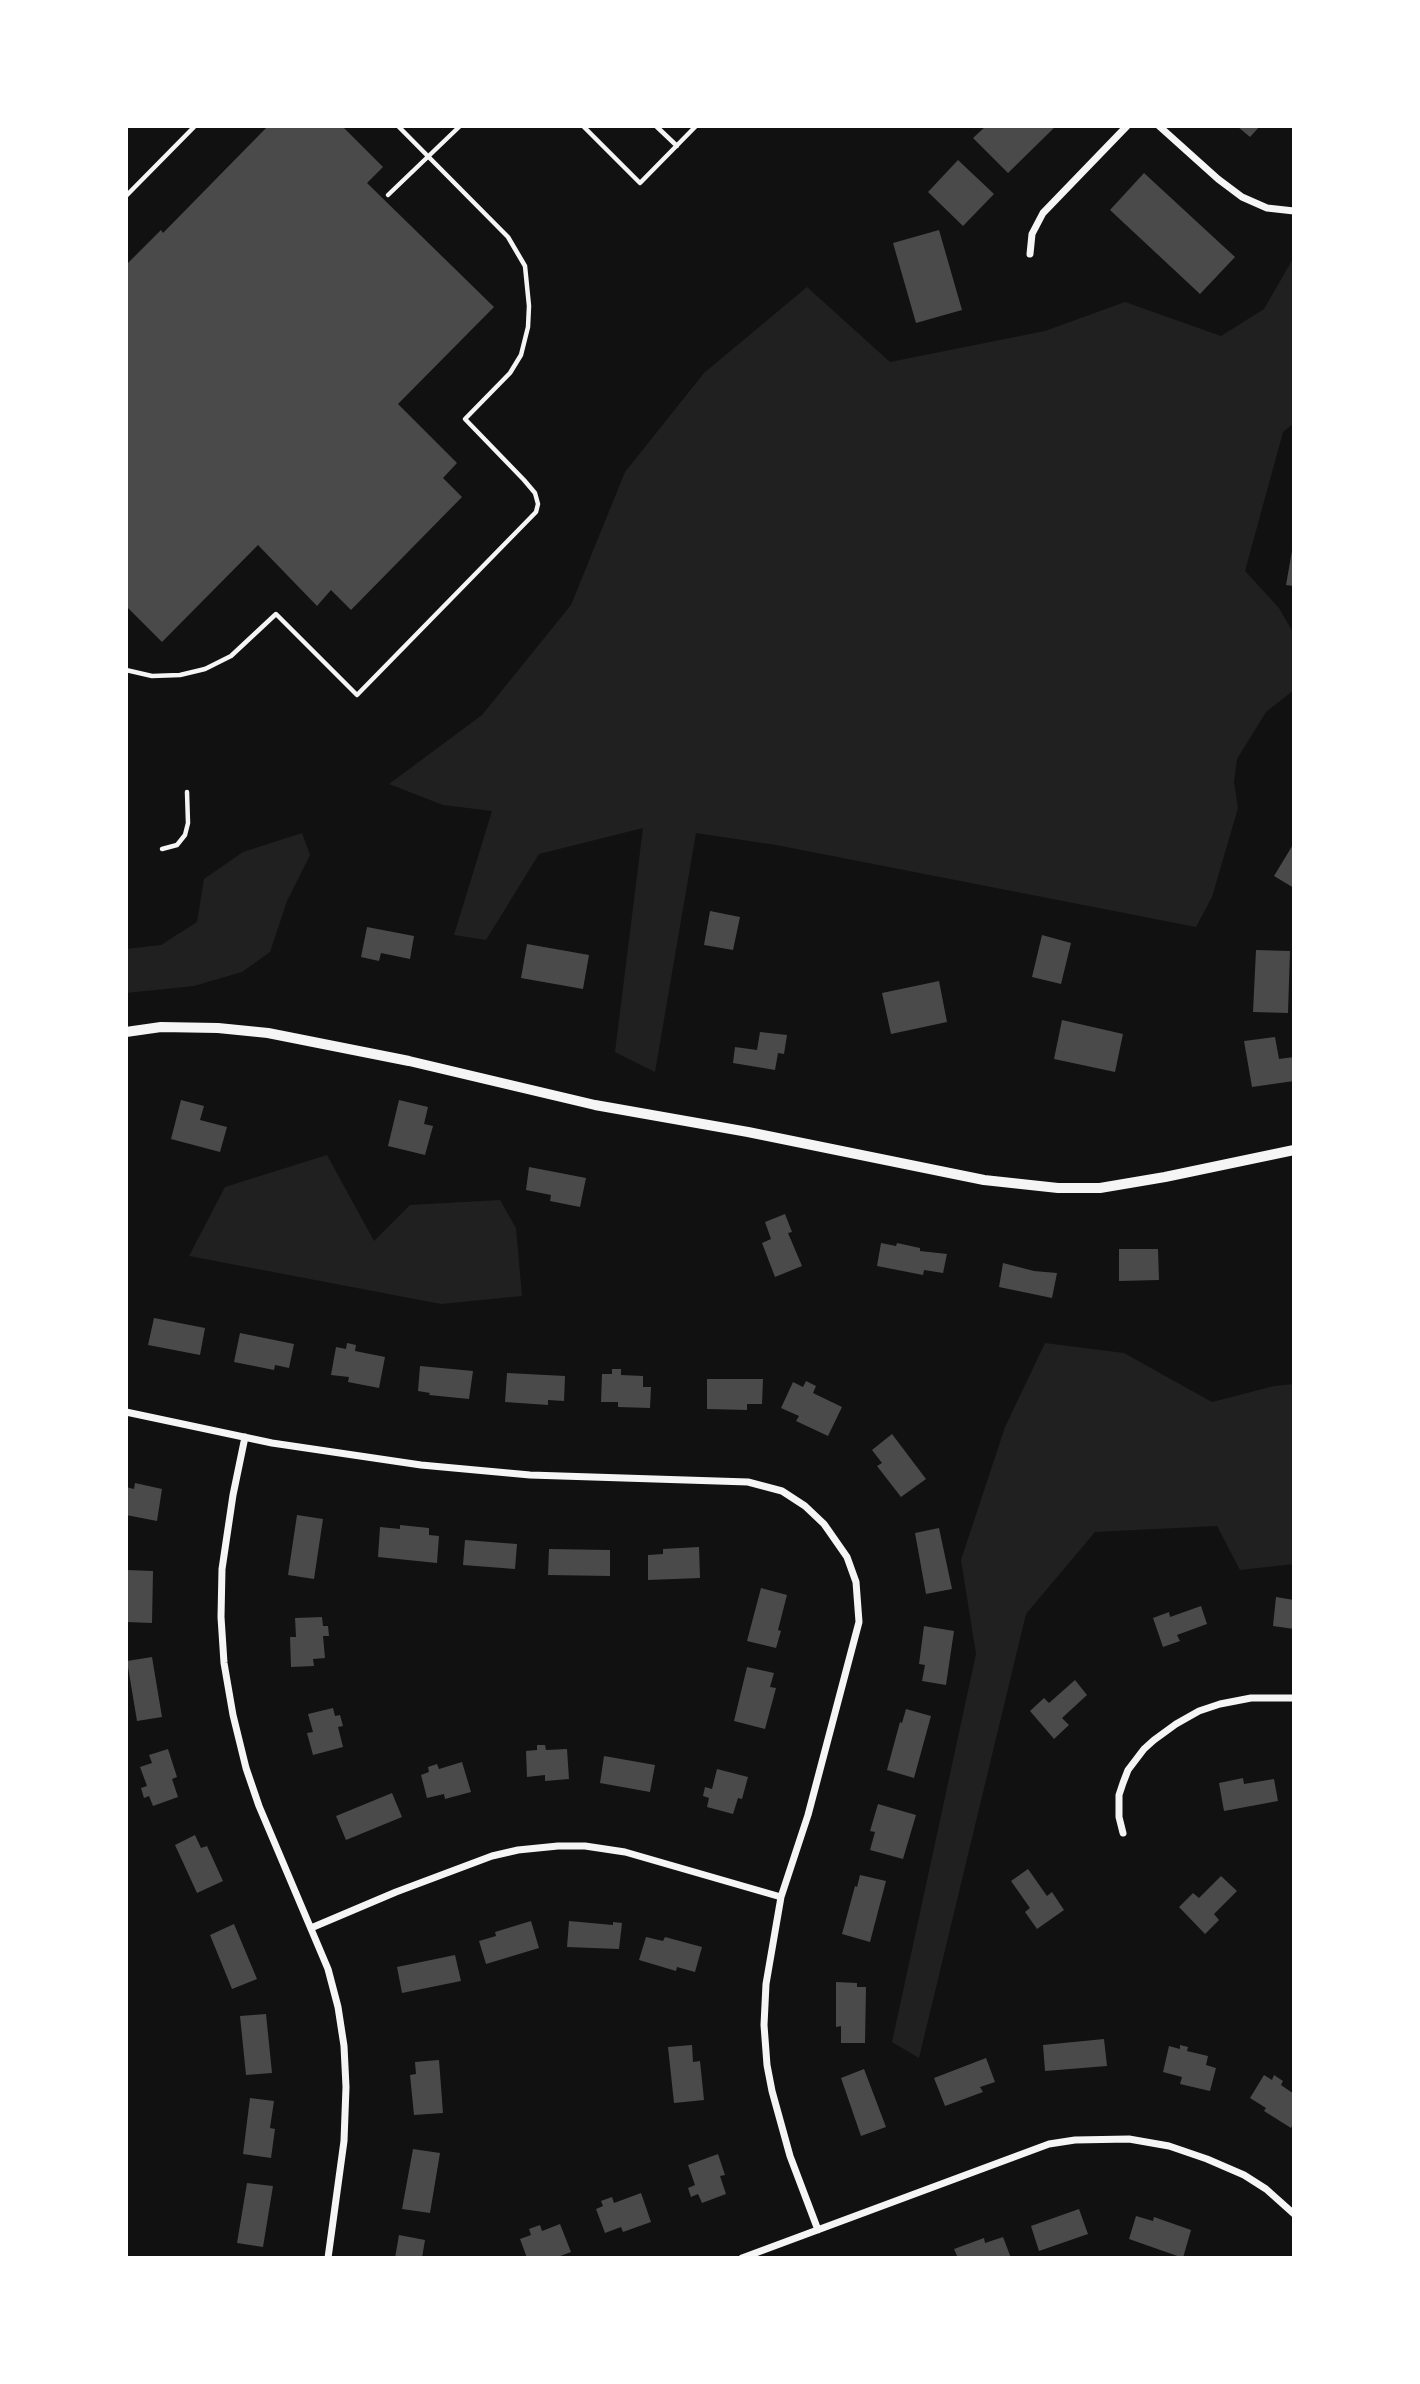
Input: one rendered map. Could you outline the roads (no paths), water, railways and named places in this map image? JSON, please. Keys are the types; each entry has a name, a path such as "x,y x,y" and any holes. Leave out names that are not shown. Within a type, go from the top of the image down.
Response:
{"street":[{"path":"1030,254 1032,234 1043,213 1127,126"},
{"path":"1159,126 1218,180 1242,197 1267,208 1294,211"},
{"path":"126,1031 161,1027 218,1028 268,1033 409,1061 595,1105 748,1132 984,1180 1100,1188 1294,1150"},
{"path":"126,1412 245,1437 421,1465 530,1475 748,1482 782,1491 805,1506 824,1524 847,1557 856,1582 859,1622 808,1815 781,1897 766,1984 764,2025 767,2065 790,2156 818,2230"},
{"path":"245,1437 222,1569 224,1662 233,1716 246,1768 259,1806 311,1928 338,2007 345,2060 344,2141 328,2258"},
{"path":"1123,1833 1119,1817 1119,1796 1123,1783 1128,1770 1154,1740 1199,1711 1220,1704 1251,1698 1294,1698"},
{"path":"311,1928 492,1856 558,1846 585,1846 625,1852 781,1897"},
{"path":"742,2258 1049,2144 1102,2138 1129,2139 1169,2146 1207,2159 1244,2175 1266,2189 1294,2214"}],"lane":[{"path":"126,197 195,126"},
{"path":"126,670 152,676 180,675 205,669 231,656 276,614 357,695 536,512 538,504 535,494 465,419 510,373 521,355 528,327 529,306 525,266 509,237 398,126"},
{"path":"388,195 460,126"},
{"path":"583,126 640,183 696,126"},
{"path":"656,126 677,146"},
{"path":"162,849 177,845 185,835 188,823 187,792"}]}
